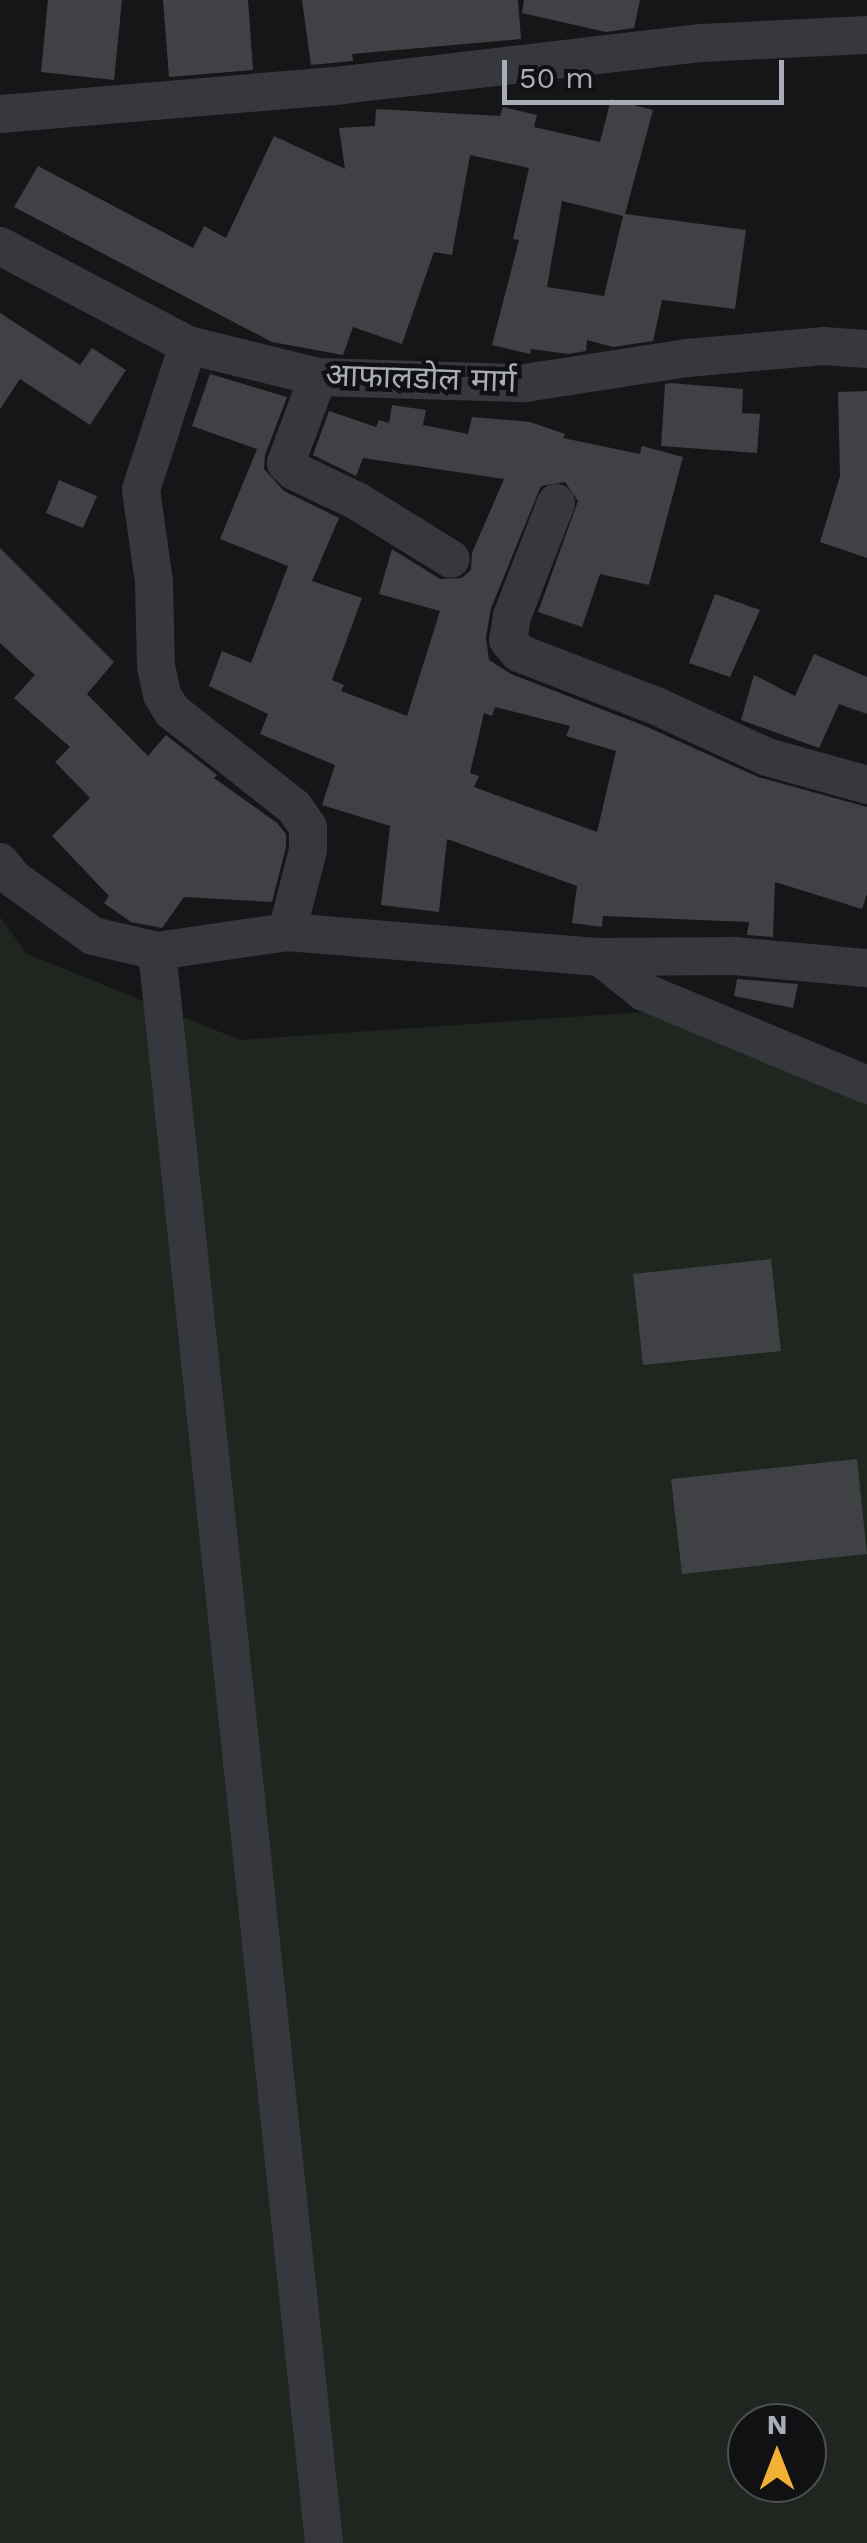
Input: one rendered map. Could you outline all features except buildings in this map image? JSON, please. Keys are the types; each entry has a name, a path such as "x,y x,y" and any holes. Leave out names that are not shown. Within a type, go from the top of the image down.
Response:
{"street":[{"path":"0,114 343,85 702,44 867,35"},
{"name":"आफालडोल मार्ग","path":"0,246 188,345 318,377 525,383 687,358 823,346 867,348"},
{"path":"188,345 142,490 154,581 156,666 162,695 172,711 294,808 308,827 308,850 287,932"},
{"path":"318,377 286,462 294,471 357,501 451,559"},
{"path":"556,503 512,616 508,640 519,653 654,705 767,756 867,785"},
{"path":"0,862 14,879 93,936 156,951 287,932 600,957 734,956 867,968"},
{"path":"156,951 324,2543"},
{"path":"600,957 644,992 867,1085"}],"shaded area":[{"path":"0,917 27,954 240,1040 657,1011 867,1095 867,2543 0,2543"}]}
